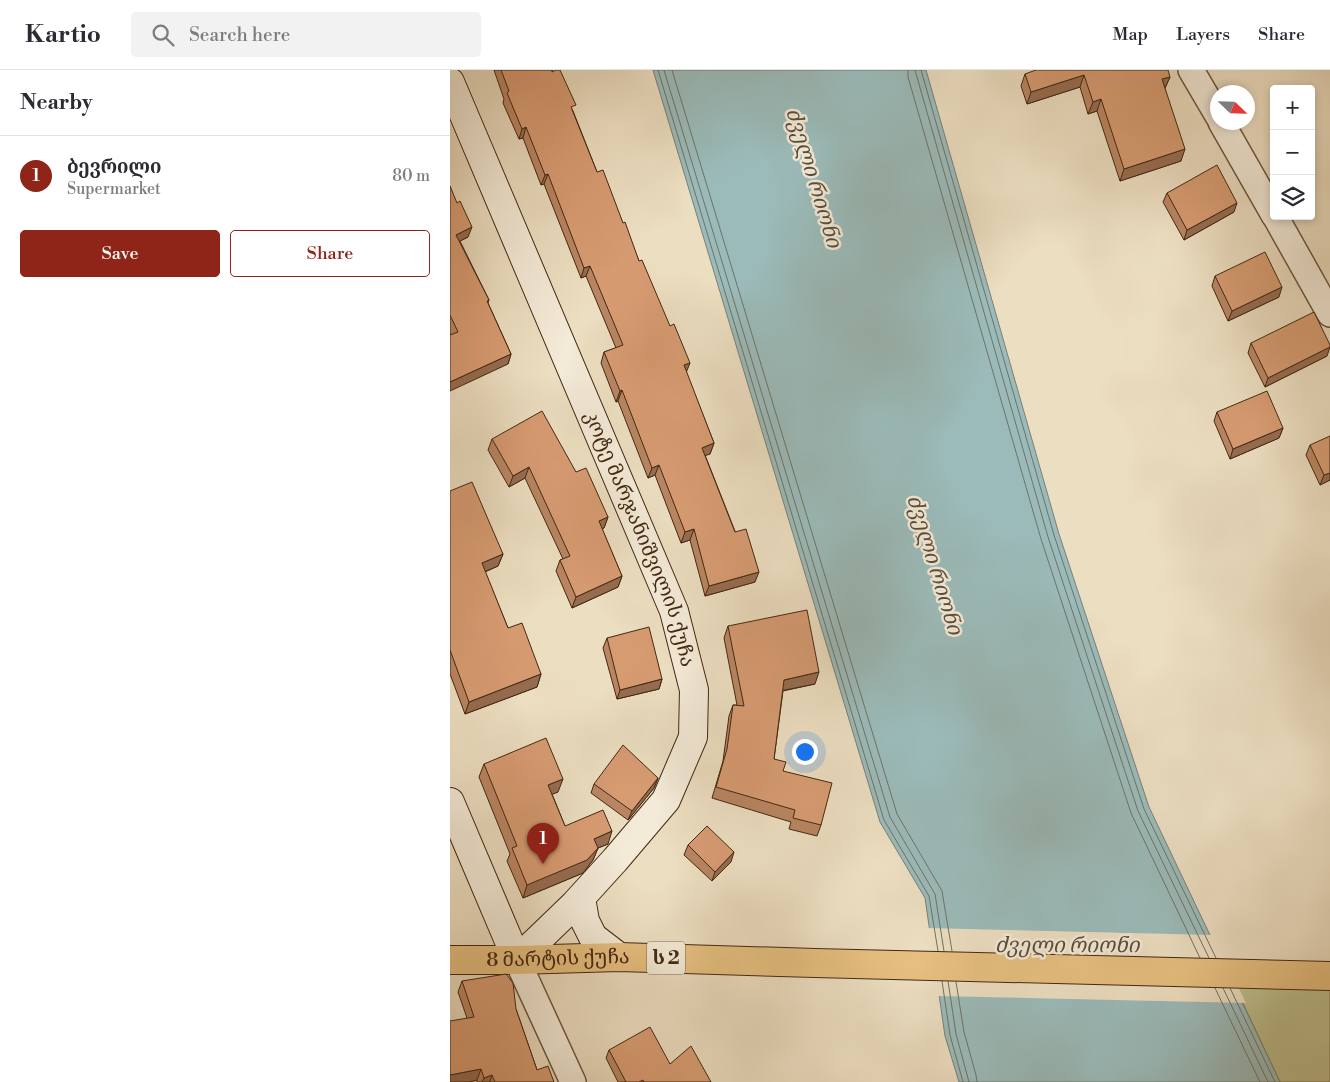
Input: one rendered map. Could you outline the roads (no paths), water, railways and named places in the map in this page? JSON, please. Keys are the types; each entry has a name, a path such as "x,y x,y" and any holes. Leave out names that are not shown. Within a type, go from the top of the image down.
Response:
{"highway":[{"name":"8 მარტის ქუჩა","path":"450,960 619,957 1330,976"}],"street":[{"path":"1191,70 1210,102"},
{"name":"კოტე მარჯანიშვილის ქუჩა","path":"450,82 674,611 694,690 693,737 666,800 581,898 517,960"},
{"path":"1226,130 1270,208"},
{"path":"1277,220 1330,314"},
{"path":"450,802 517,960 573,1082"},
{"path":"581,898 584,921 593,937 619,957"}],"water":[{"name":"ძველი რიონი","path":"653,70 926,70 1059,534 1149,807 1280,1082 959,1082 945,1036 925,898 880,822"}],"place":[{"name":"ბევრილი","path":"543,864"}]}
